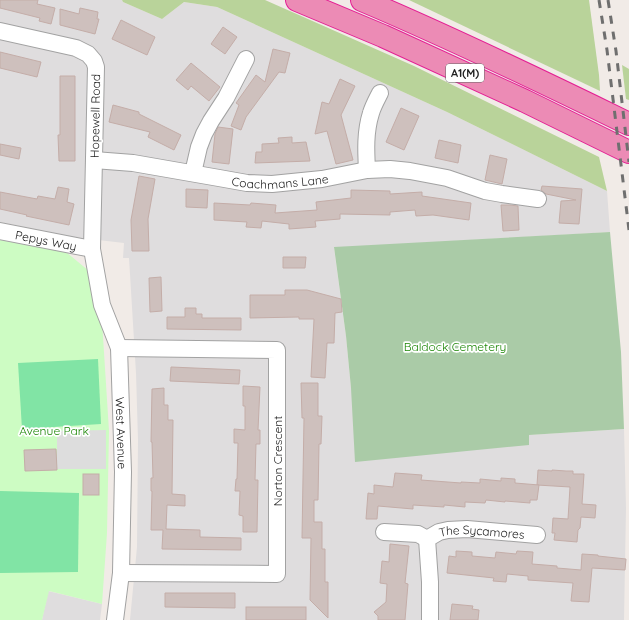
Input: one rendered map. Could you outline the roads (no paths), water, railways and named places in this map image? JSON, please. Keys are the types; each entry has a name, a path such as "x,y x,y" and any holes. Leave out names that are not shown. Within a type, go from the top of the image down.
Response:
{"highway":[{"name":"A1(M)","path":"297,0 383,36 525,100 629,152"},
{"name":"A1(M)","path":"362,0 534,78 629,124"}],"street":[{"name":"Hopewell Road","path":"0,31 76,48 88,54 96,67 92,249"},
{"path":"193,173 204,134 226,98 246,59"},
{"path":"367,170 366,139 368,123 371,112 380,93"},
{"name":"Coachmans Lane","path":"94,160 133,163 247,182 272,184 322,178 367,170 390,169 447,178 486,191 538,199"},
{"name":"Pepys Way","path":"0,231 92,249"},
{"name":"West Avenue","path":"92,249 102,305 119,348 123,472 121,573 115,620"},
{"name":"Norton Crescent","path":"119,348 277,350 277,574 121,573"},
{"name":"The Sycamores","path":"427,539 439,532 467,529 537,535"},
{"name":"The Sycamores","path":"384,532 418,534 427,539"},
{"name":"The Sycamores","path":"427,539 430,582 430,620"}],"railway":[{"path":"599,0 607,50 629,230"},
{"path":"608,0 616,51 629,162"}],"park label":[{"name":"Baldock Cemetery","path":"455,346"},
{"name":"Avenue Park","path":"54,430"}]}
